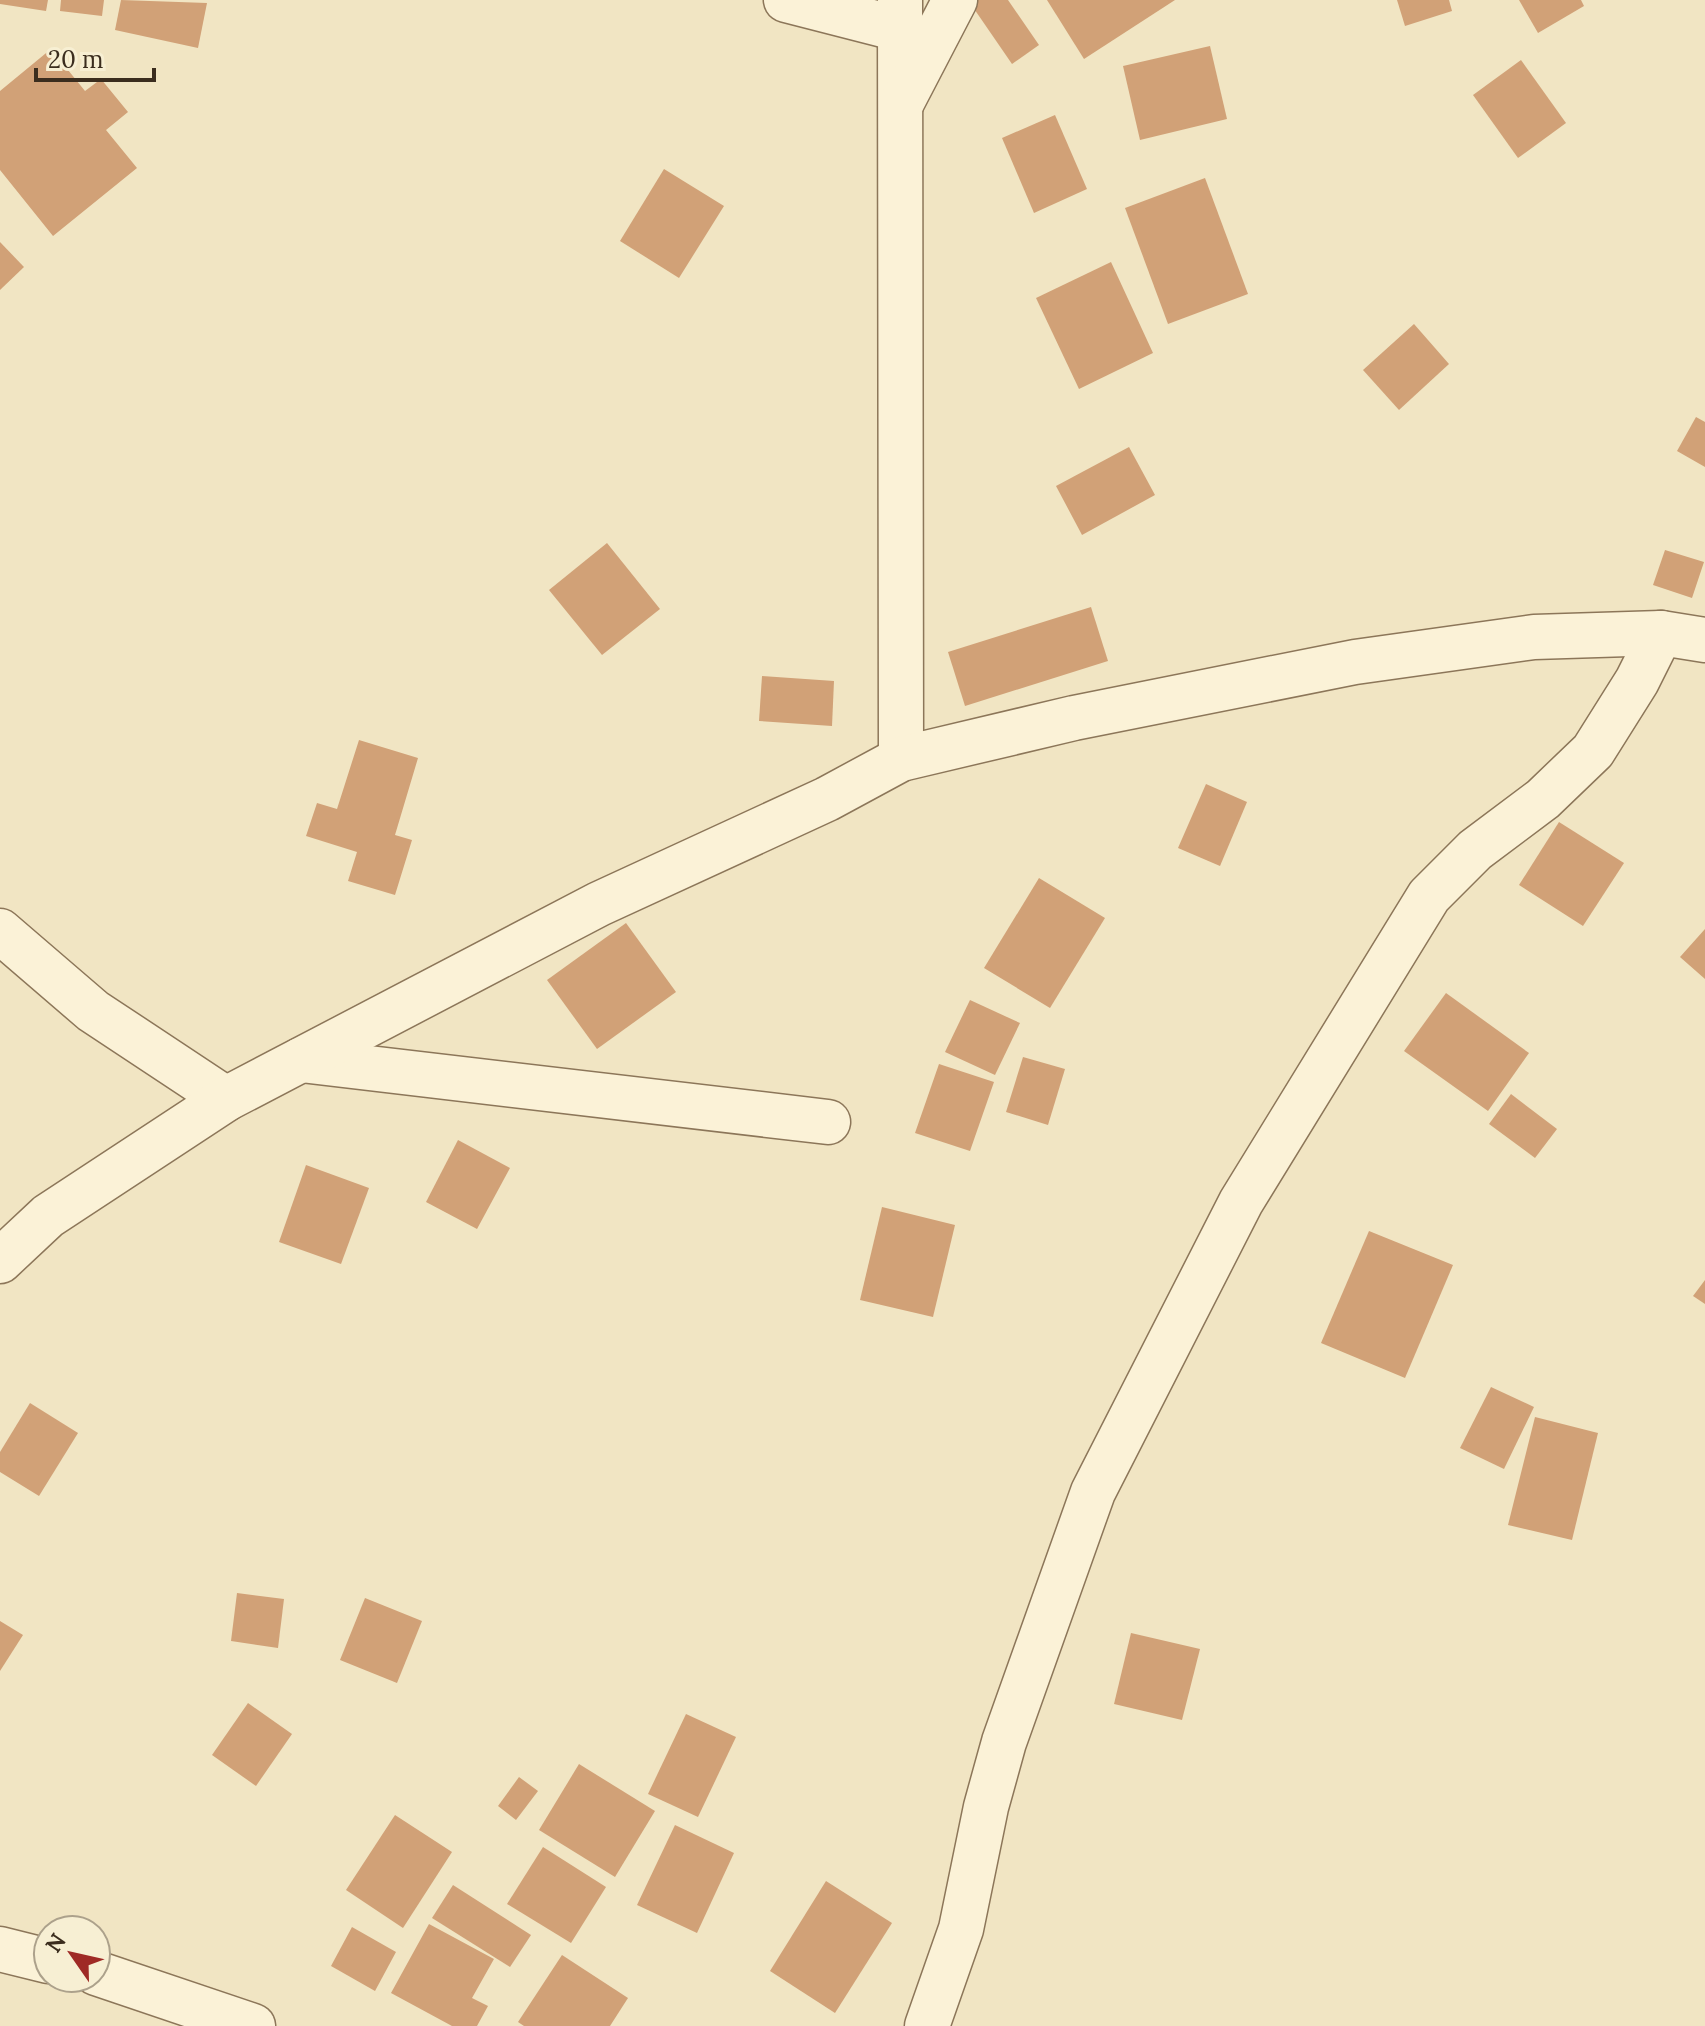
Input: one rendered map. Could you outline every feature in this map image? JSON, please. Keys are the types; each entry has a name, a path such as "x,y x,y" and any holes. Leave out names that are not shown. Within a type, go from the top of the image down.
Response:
{"street":[{"path":"786,0 900,14 901,759"},
{"path":"899,108 955,0"},
{"path":"927,2026 961,1929 986,1807 1004,1742 1093,1492 1241,1202 1429,896 1475,850 1543,799 1593,751 1637,681 1661,633"},
{"path":"0,1261 48,1216 226,1099 599,904 827,799 901,759 1074,718 1355,662 1534,637 1661,633 1705,640"},
{"path":"0,931 93,1011 226,1099"},
{"path":"301,1060 828,1122"},
{"path":"0,1949 32,1957"},
{"path":"112,1978 253,2026"}],"building":[{"path":"0,0 48,0 46,11 0,4"},
{"path":"61,0 104,0 102,16 60,11"},
{"path":"121,0 207,3 198,48 115,30"},
{"path":"968,0 1008,0 1039,45 1012,64"},
{"path":"1047,0 1175,0 1084,59"},
{"path":"1397,0 1449,0 1452,11 1405,26"},
{"path":"1519,0 1581,0 1584,6 1538,33"},
{"path":"1210,46 1227,119 1140,140 1123,66"},
{"path":"51,49 85,91 101,79 128,112 106,130 137,168 53,236 0,170 0,91"},
{"path":"1521,60 1566,123 1518,158 1473,95"},
{"path":"1055,115 1087,189 1034,213 1002,138"},
{"path":"664,169 724,206 679,278 620,241"},
{"path":"1205,178 1248,294 1168,324 1125,208"},
{"path":"0,242 24,267 0,290"},
{"path":"1111,262 1153,353 1079,389 1036,298"},
{"path":"1414,324 1449,364 1399,410 1363,370"},
{"path":"1696,417 1705,422 1705,467 1677,451"},
{"path":"1129,447 1155,495 1082,535 1056,486"},
{"path":"607,543 660,609 602,655 549,590"},
{"path":"1665,550 1704,562 1692,598 1653,585"},
{"path":"1091,607 1108,661 965,706 948,652"},
{"path":"762,676 834,681 832,726 759,721"},
{"path":"359,740 418,758 395,835 412,840 395,895 348,881 357,852 306,836 317,803 337,809"},
{"path":"1206,784 1247,802 1220,866 1178,848"},
{"path":"1559,822 1624,863 1583,926 1519,885"},
{"path":"1039,878 1105,918 1050,1008 984,968"},
{"path":"626,923 676,992 597,1049 547,980"},
{"path":"1705,929 1705,979 1680,957"},
{"path":"1446,993 1529,1053 1488,1111 1404,1051"},
{"path":"970,1000 1020,1023 995,1075 945,1052"},
{"path":"1023,1057 1065,1069 1048,1125 1006,1112"},
{"path":"939,1064 994,1082 970,1151 915,1133"},
{"path":"1511,1094 1557,1129 1535,1158 1489,1124"},
{"path":"458,1140 510,1168 477,1229 426,1202"},
{"path":"306,1165 369,1188 341,1264 279,1242"},
{"path":"882,1207 955,1225 933,1317 860,1300"},
{"path":"1369,1231 1453,1265 1405,1378 1321,1343"},
{"path":"1705,1280 1705,1304 1693,1296"},
{"path":"1491,1387 1534,1407 1504,1469 1460,1448"},
{"path":"30,1403 78,1433 39,1496 0,1472 0,1452"},
{"path":"1535,1417 1598,1433 1572,1540 1508,1525"},
{"path":"237,1593 284,1599 278,1648 231,1641"},
{"path":"365,1598 422,1621 397,1683 340,1660"},
{"path":"0,1621 23,1635 0,1671"},
{"path":"1131,1633 1200,1649 1182,1720 1114,1704"},
{"path":"248,1703 292,1734 256,1786 212,1755"},
{"path":"686,1714 736,1737 698,1817 648,1794"},
{"path":"579,1764 655,1811 615,1877 539,1830"},
{"path":"519,1777 538,1791 516,1820 498,1806"},
{"path":"395,1815 452,1852 403,1928 346,1890"},
{"path":"675,1825 734,1853 697,1933 637,1905"},
{"path":"543,1847 606,1887 571,1943 507,1904"},
{"path":"826,1881 892,1923 835,2013 770,1971"},
{"path":"453,1885 531,1935 510,1967 432,1918"},
{"path":"429,1924 494,1959 472,1998 488,2006 477,2026 452,2026 391,1993"},
{"path":"352,1927 396,1952 375,1991 331,1966"},
{"path":"562,1955 628,1998 610,2026 524,2026 518,2022"}]}
